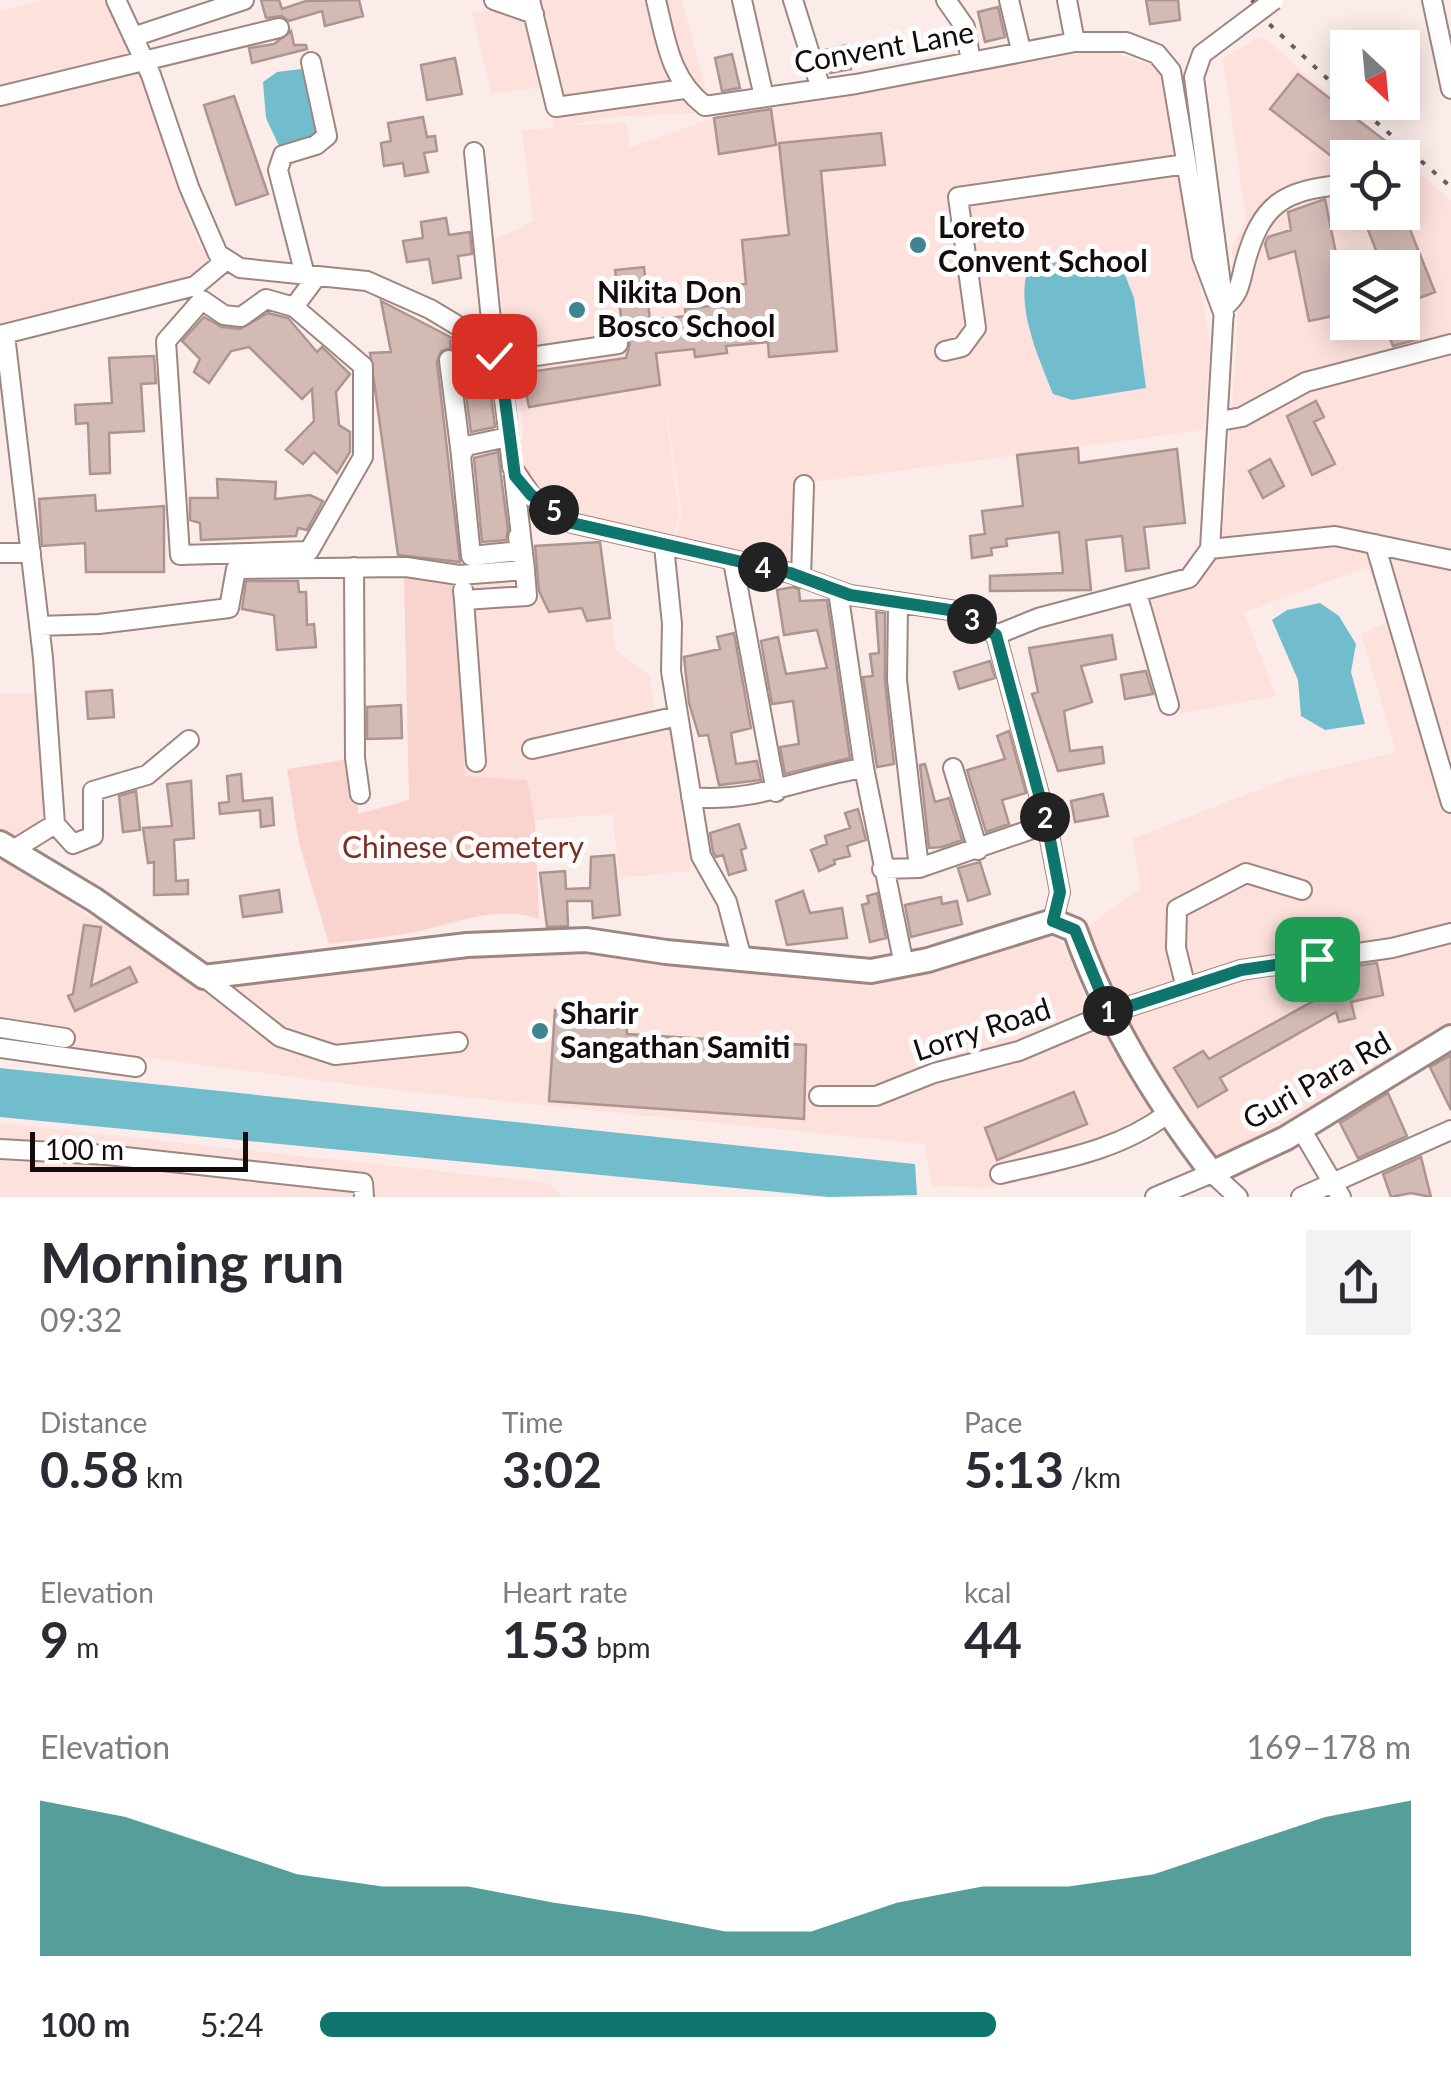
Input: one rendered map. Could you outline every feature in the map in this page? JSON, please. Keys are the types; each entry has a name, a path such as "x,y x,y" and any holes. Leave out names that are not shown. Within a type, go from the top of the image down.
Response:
{"main road":[{"path":"7,847 95,900 204,977 467,945 586,940 872,971 1053,921 1075,930 1109,1013 1167,1114 1212,1173"},
{"name":"Guri Para Rd","path":"1212,1173 1301,1129 1449,1044"}],"street":[{"path":"116,0 145,61 188,187 214,248 225,261 240,268 378,285 484,342 496,362 527,596 464,600"},
{"path":"134,37 244,0"},
{"path":"494,0 532,7 556,106 684,89 670,60 656,0"},
{"path":"742,0 764,97"},
{"path":"793,0 821,89"},
{"path":"946,0 965,27 971,62"},
{"path":"1009,0 1021,50"},
{"path":"1068,0 1075,42"},
{"name":"Convent Lane","path":"1210,549 1224,311 1194,78 1202,54 1274,0"},
{"path":"1432,0 1451,89"},
{"path":"0,96 279,28"},
{"name":"Convent Lane","path":"684,89 705,106 821,89 1075,42 1126,42 1157,54 1170,71 1202,256 1224,311"},
{"path":"294,307 311,275 278,170 283,155 316,145 327,136 311,62"},
{"path":"474,152 492,330 484,342"},
{"path":"945,352 962,347 976,328 958,198 1186,164"},
{"path":"1224,311 1236,297 1252,236 1268,208 1301,188 1330,186"},
{"path":"190,740 146,775 93,791 93,836 73,844 55,824 39,626 3,335 196,286 225,261"},
{"path":"266,299 294,307 363,366 363,457 309,551 180,555 166,341 202,300 224,315 240,317 266,299"},
{"path":"496,362 618,344"},
{"path":"1220,421 1242,416 1306,382 1451,344"},
{"path":"449,360 471,556 520,551 512,476"},
{"path":"461,456 466,446 506,437"},
{"path":"512,476 531,495 572,523 801,578 838,591 963,612 996,635 1047,824 1060,892 1053,921"},
{"path":"801,578 804,485"},
{"path":"996,635 1038,618 1189,578 1210,549 1334,536 1451,560"},
{"path":"1376,544 1451,803"},
{"path":"664,546 672,624 670,671 701,856 727,902 742,958"},
{"path":"0,553 31,553"},
{"path":"733,561 776,792"},
{"path":"354,567 355,758 360,794"},
{"path":"39,626 99,624 229,608 236,569 406,567 462,575 525,570"},
{"path":"462,575 476,762"},
{"path":"838,591 864,768 904,965"},
{"path":"1137,593 1169,704"},
{"path":"898,604 897,680 919,868"},
{"path":"532,750 678,716"},
{"path":"690,797 726,801 776,792 822,774 864,768"},
{"path":"953,768 978,850"},
{"path":"7,847 55,824"},
{"path":"882,869 919,868 1047,824"},
{"path":"1186,988 1176,948 1177,909 1246,873 1302,890"},
{"name":"Lorry Road","path":"819,1096 876,1096 934,1074 1019,1052 1109,1013 1241,970 1392,948 1451,933"},
{"path":"204,977 280,1037 335,1055 458,1042"},
{"path":"0,1028 66,1038"},
{"path":"0,1048 136,1067"},
{"path":"1000,1174 1082,1155 1138,1136 1167,1114"},
{"path":"1301,1129 1337,1190"},
{"path":"1301,1197 1337,1190 1451,1130"},
{"path":"0,1149 107,1155 363,1183 364,1197"},
{"path":"1155,1197 1212,1173 1238,1197"}],"shaded area":[{"path":"45,0 109,0 158,117 197,240 213,264 182,281 0,331 0,11"},
{"name":"Loreto Convent School","path":"540,0 682,0 712,112 613,117 567,126 626,122 630,147 711,119 1102,49 1160,68 1210,343 1204,430 799,484 793,563 674,545 682,514 663,387 679,515 672,542 588,523 552,503 522,474 522,412 491,241 533,221 522,131 554,127 544,87 491,94 472,12 540,7"},
{"path":"1262,36 1330,95 1330,120 1358,120 1381,140 1330,140 1330,230 1420,230 1420,174 1451,201 1451,1027 1218,1161 1162,1098 1085,928 1141,888 1132,839 1289,778 1396,752 1361,634 1389,621 1368,567 1244,612 1276,696 1181,713 1146,596 1198,587 1222,539 1238,323 1232,247 1246,219 1223,58"},
{"path":"600,542 616,650 650,676 655,713 651,729 674,727 693,854 689,871 620,878 612,814 535,820 527,780 465,777 459,586 533,580 532,546"},
{"path":"0,693 37,693 49,822 14,838 0,830"},
{"path":"0,859 200,986 572,946 610,956 747,967 801,977 908,977 1050,934 1065,945 1083,991 1140,1096 1162,1126 1127,1149 1041,1178 983,1188 932,1186 924,1144 402,1091 0,1039"},
{"path":"0,1123 548,1183 563,1197 0,1197"}],"green space":[{"name":"Chinese Cemetery","path":"404,577 459,586 465,776 527,780 535,820 539,919 492,914 404,934 329,944 299,843 287,769 355,758 358,814 409,800"}],"water":[{"path":"301,69 318,107 320,131 295,147 279,146 266,118 263,82 277,72"},
{"path":"1117,254 1134,298 1146,388 1072,400 1053,394 1026,314 1025,281 1029,266"},
{"path":"1320,603 1339,616 1356,644 1351,672 1365,724 1325,730 1301,716 1298,680 1272,620 1287,610"},
{"path":"0,1068 915,1164 917,1195 828,1197 0,1117"}],"building":[{"path":"261,0 279,0 282,9 306,1 359,0 363,16 325,26 322,11 289,21 282,16 266,18"},
{"path":"1146,0 1178,0 1180,20 1150,24"},
{"path":"998,7 1005,37 985,42 978,12"},
{"path":"291,31 294,45 306,45 307,49 252,63 249,48 274,44"},
{"path":"846,45 851,69 830,73 825,50"},
{"path":"732,54 740,88 722,91 715,58"},
{"path":"455,58 462,94 427,100 421,65"},
{"path":"1298,74 1330,99 1330,120 1358,120 1384,140 1330,140 1330,155 1270,109"},
{"path":"234,96 268,194 236,205 204,105"},
{"path":"771,109 776,145 719,154 714,118"},
{"path":"423,117 427,137 435,136 437,151 424,153 428,172 405,176 403,163 384,166 381,143 391,141 388,123"},
{"path":"881,133 885,165 821,171 837,351 769,357 768,342 726,346 727,353 695,357 694,349 656,353 660,385 529,407 522,373 626,358 630,343 623,332 615,270 644,267 650,320 686,316 685,309 718,305 716,287 746,284 742,240 789,235 779,143"},
{"path":"1325,199 1335,250 1330,250 1330,317 1309,321 1295,251 1269,259 1265,244 1268,237 1291,230 1288,212"},
{"path":"446,218 449,235 470,232 472,254 458,256 461,278 433,283 429,259 407,262 403,241 423,238 421,222"},
{"path":"1368,230 1410,230 1418,250 1376,250"},
{"path":"1420,254 1435,292 1420,298"},
{"path":"381,301 458,341 450,341 451,348 441,351 437,362 460,562 398,555 370,353 391,352"},
{"path":"268,313 288,318 317,352 322,347 350,374 336,392 339,425 350,432 350,452 337,473 314,452 303,464 286,450 314,421 312,389 302,399 249,347 231,351 209,383 194,372 200,359 182,341 204,317 222,327 240,329"},
{"path":"1390,340 1415,340 1393,346"},
{"path":"154,356 156,383 141,384 144,431 109,433 110,473 90,474 88,423 76,424 75,405 112,403 109,358"},
{"path":"482,377 484,388 490,387 495,427 471,432 464,380"},
{"path":"1316,401 1324,417 1314,422 1335,464 1312,475 1287,416"},
{"path":"1078,448 1079,463 1177,449 1185,523 1144,527 1149,568 1126,571 1122,536 1086,540 1091,590 990,591 990,576 1063,573 1059,532 1006,539 1007,546 991,548 992,555 972,558 970,536 985,534 982,511 1023,506 1017,455"},
{"path":"498,452 508,530 506,540 482,542 474,458"},
{"path":"1270,459 1284,486 1263,498 1249,471"},
{"path":"217,479 276,482 275,499 310,495 323,501 307,530 298,528 296,536 201,540 200,523 190,520 190,498 218,498"},
{"path":"95,495 96,511 164,506 164,572 86,572 85,543 42,546 39,499"},
{"path":"600,542 610,618 587,621 582,608 549,612 539,591 535,546"},
{"path":"246,581 298,581 299,592 306,592 307,625 314,624 316,647 277,650 274,615 242,609"},
{"path":"777,590 799,590 800,601 827,600 850,758 785,774 780,747 799,744 793,701 772,704 761,641 778,637 786,674 827,668 817,630 784,635"},
{"path":"876,612 885,613 885,681 894,764 877,767 863,677 873,676 870,654 879,653"},
{"path":"734,633 751,728 731,733 736,764 757,761 761,780 719,785 708,735 699,736 689,703 684,657 720,649 717,637"},
{"path":"1112,635 1116,659 1081,666 1092,702 1064,711 1070,751 1102,747 1104,763 1058,771 1032,694 1038,692 1029,648"},
{"path":"990,661 995,678 959,689 954,672"},
{"path":"1146,671 1153,694 1125,699 1121,675"},
{"path":"112,690 114,717 88,719 86,692"},
{"path":"401,705 402,738 367,739 367,707"},
{"path":"1009,731 1026,793 1002,800 1009,824 986,832 967,770 1005,759 997,736"},
{"path":"925,764 935,802 949,798 962,840 942,847 929,848 920,765"},
{"path":"241,774 243,801 272,798 274,825 261,827 260,810 220,814 219,803 229,802 227,776"},
{"path":"191,781 194,838 174,840 176,881 188,880 188,894 154,895 154,862 148,863 143,828 172,826 167,784"},
{"path":"136,791 140,830 123,832 119,796"},
{"path":"1103,794 1108,816 1075,822 1071,801"},
{"path":"858,809 866,840 847,846 850,856 834,860 835,864 819,871 811,850 827,844 825,836 850,828 845,813"},
{"path":"739,824 746,848 741,850 746,870 729,875 723,855 716,857 713,852 710,833"},
{"path":"614,855 620,915 593,918 592,901 567,901 568,926 547,927 540,873 565,871 566,889 590,888 591,857"},
{"path":"980,862 990,894 968,901 958,868"},
{"path":"279,890 282,912 243,917 240,896"},
{"path":"803,891 810,913 842,908 847,938 787,945 776,901"},
{"path":"877,893 886,938 870,942 862,905 869,903 867,896"},
{"path":"941,897 942,904 957,901 962,924 911,937 905,905"},
{"path":"84,925 101,927 91,986 130,967 137,982 75,1011 68,996 73,994"},
{"path":"1377,963 1383,995 1351,1002 1355,1018 1339,1022 1336,1012 1220,1078 1227,1090 1198,1107 1174,1068 1203,1051 1209,1059 1333,990 1330,970"},
{"path":"555,1010 626,1019 627,1034 806,1045 804,1119 549,1101"},
{"path":"1451,1055 1451,1110 1430,1067"},
{"path":"1074,1092 1087,1124 997,1160 985,1128"},
{"path":"1388,1093 1407,1136 1358,1158 1340,1123"},
{"path":"1421,1157 1431,1197 1411,1193 1391,1197 1383,1174"}],"railway":[{"path":"1252,0 1267,22 1330,81"},
{"path":"1374,120 1451,187"}],"place":[{"name":"Loreto Convent School","path":"918,245"},
{"name":"Nikita Don Bosco School","path":"577,310"},
{"name":"Sharir Sangathan Samiti","path":"540,1031"}],"route":[{"path":"494,356 502,377 515,476 531,495 572,523 790,573 850,595 963,612 996,635 1047,824 1060,892 1053,921 1075,930 1097,992 1109,1013 1241,970 1317,959"}]}
